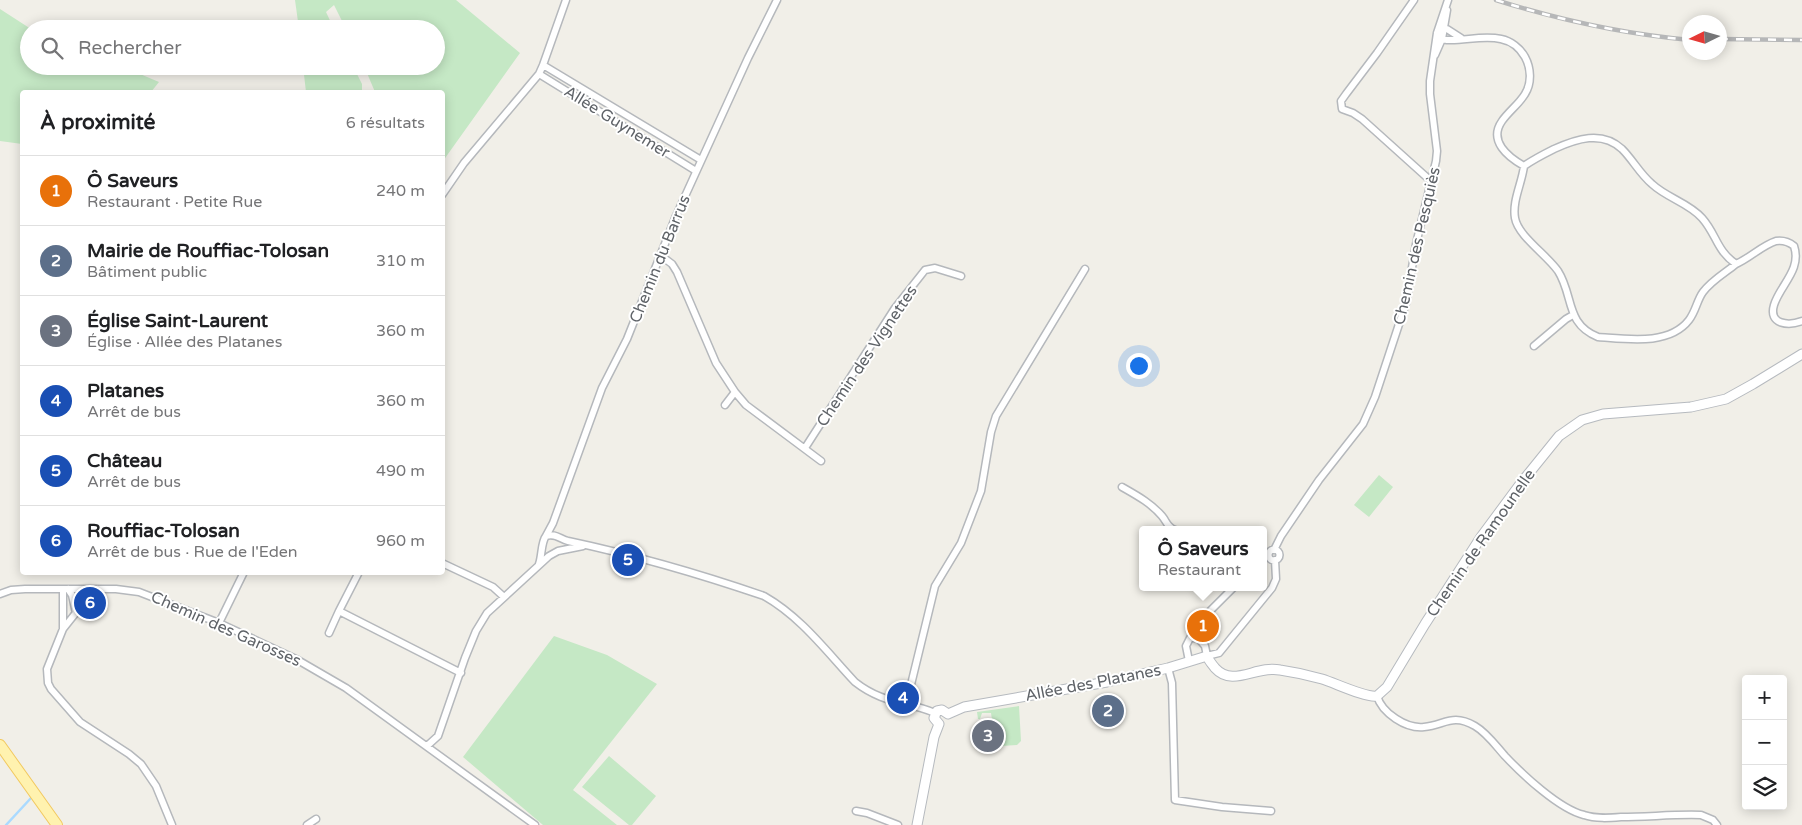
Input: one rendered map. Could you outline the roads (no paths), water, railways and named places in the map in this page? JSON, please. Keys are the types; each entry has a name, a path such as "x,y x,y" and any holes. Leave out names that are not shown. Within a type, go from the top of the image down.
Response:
{"main road":[{"path":"0,745 56,825"}],"street":[{"path":"445,191 464,163 539,74 566,0"},
{"name":"Chemin du Barrus","path":"546,536 553,523 602,388 627,339 696,171 777,0"},
{"path":"1414,0 1341,101 1342,109 1353,113 1362,120 1432,182"},
{"name":"Chemin des Pesquiès","path":"1434,59 1442,39 1446,0"},
{"name":"Chemin des Pesquiès","path":"1267,556 1270,551 1274,550 1281,536 1319,480 1363,424 1372,404 1406,303 1416,244 1432,182 1437,150 1430,81 1438,32 1446,0"},
{"path":"1461,38 1444,28 1438,32 1442,39 1492,38 1506,40 1517,47 1527,61 1530,70 1528,87 1525,94 1501,122 1498,136 1502,149 1514,161 1524,166"},
{"name":"Allée Guynemer","path":"543,65 701,160"},
{"name":"Allée Guynemer","path":"539,74 696,171"},
{"path":"1736,264 1722,252 1698,213 1652,184 1622,150 1606,139 1587,138 1577,140 1532,160 1524,166 1523,179 1515,210 1517,226 1560,273 1573,315 1585,330 1598,337 1648,339 1676,332 1683,327 1693,314 1704,292 1717,278 1736,264 1774,242 1785,241 1791,243 1799,252 1801,265 1799,271 1775,302 1773,310 1776,318 1784,325 1802,321"},
{"path":"660,255 672,264 677,272 716,363 735,392 746,405 821,461"},
{"name":"Chemin des Vignettes","path":"805,448 895,308 925,270 935,268 961,276"},
{"path":"906,705 936,586 963,538 981,491 991,432 996,416 1085,269"},
{"path":"1534,346 1573,315"},
{"name":"Chemin de Ramounelle","path":"1781,366 1802,347"},
{"name":"Chemin de Ramounelle","path":"1376,696 1387,687 1481,538 1521,483 1559,436 1582,420 1603,414 1691,407 1726,399 1802,354"},
{"path":"725,405 735,392"},
{"path":"1122,487 1146,501 1164,517 1167,526"},
{"path":"427,746 438,736 476,631 487,613 539,564 556,552 561,545 553,523"},
{"path":"539,564 543,548 542,542 546,536 553,535 764,596 796,618 855,682 876,696 935,713 942,710 948,714 947,722 939,724"},
{"path":"543,548 547,553 587,545"},
{"path":"1207,656 1219,653 1272,588 1276,579 1275,560 1279,556 1278,552 1274,550"},
{"name":"Chemin des Pesquiès","path":"1267,558 1275,560"},
{"path":"445,564 492,587 504,597"},
{"path":"220,623 243,575"},
{"path":"329,632 357,575"},
{"name":"Chemin des Garosses","path":"0,594 24,588 97,589 139,592 220,623 326,675 376,709 410,736 427,746 535,825"},
{"path":"65,589 72,595 76,613"},
{"path":"63,629 65,589"},
{"path":"97,589 63,629 47,669 48,683 80,722 141,764 156,786 172,825"},
{"path":"1188,661 1186,646 1190,638 1194,637 1198,623 1230,591"},
{"path":"339,611 461,673"},
{"path":"1194,637 1202,642 1209,660 1217,670 1222,675 1228,677 1235,678 1260,670 1278,669 1327,681 1366,696 1376,696 1382,708 1388,713 1416,727 1430,726 1449,720 1461,721 1476,727 1506,757 1549,795 1562,805 1584,815 1605,818 1701,815 1713,820 1717,825"},
{"name":"Allée des Platanes","path":"948,714 964,707 1108,682 1168,668 1207,656"},
{"path":"1168,668 1172,683 1175,800 1222,807 1271,811"},
{"path":"935,713 934,718 939,724"},
{"path":"917,825 934,737 939,724"},
{"path":"856,811 868,813 898,825"},
{"path":"307,825 316,819"}],"waterway":[{"path":"6,825 31,798"}],"railway":[{"path":"1496,0 1592,25 1682,39"},
{"path":"1727,39 1802,40"}],"place":[{"name":"Château","path":"628,560"},
{"name":"Rouffiac-Tolosan","path":"90,603"},
{"name":"Ô Saveurs","path":"1203,626"},
{"name":"Platanes","path":"903,698"},
{"name":"Mairie de Rouffiac-Tolosan","path":"1108,711"},
{"name":"Église Saint-Laurent","path":"988,736"}]}
